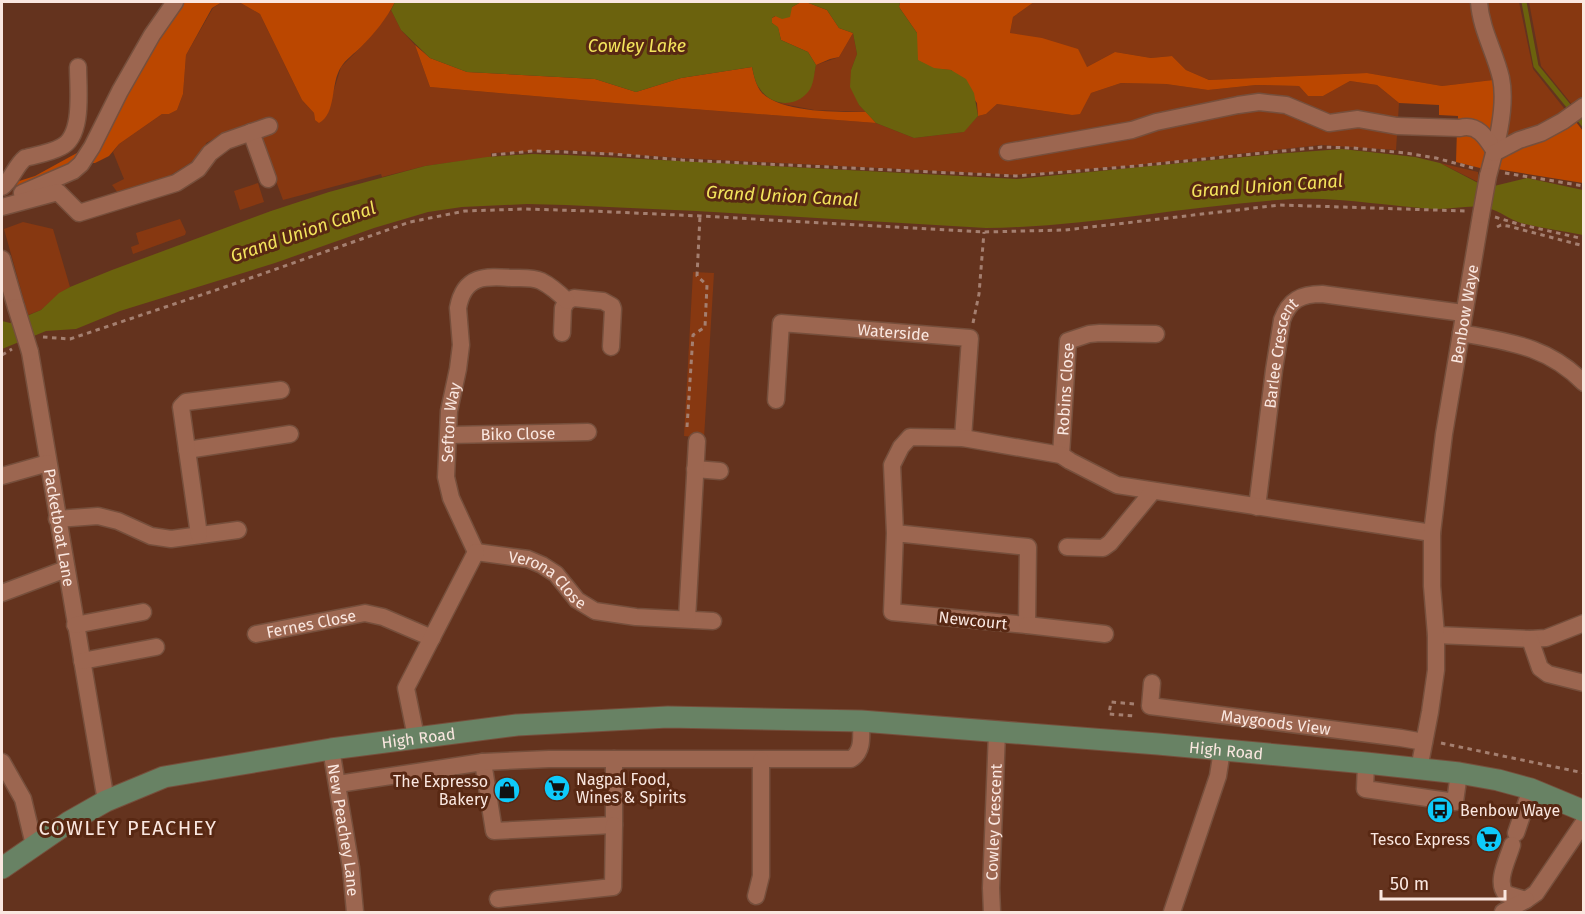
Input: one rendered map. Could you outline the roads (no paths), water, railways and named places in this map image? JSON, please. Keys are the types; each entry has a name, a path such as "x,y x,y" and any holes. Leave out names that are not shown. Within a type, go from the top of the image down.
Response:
{"main road":[{"name":"High Road","path":"2,868 69,822 106,801 164,777 332,749 518,724 668,717 861,721 1366,763 1459,773 1498,780 1531,789 1584,811"}],"street":[{"path":"2,200 73,171 81,164 147,44 175,2"},
{"name":"Benbow Waye","path":"1419,769 1435,686 1436,635 1432,586 1432,533 1444,434 1486,172 1494,151 1504,106 1501,78 1480,18 1479,2"},
{"path":"2,187 25,158 60,148 72,138 77,123 78,67"},
{"path":"1008,152 1132,130 1156,122 1259,102 1286,105 1329,123 1358,119 1397,126 1457,128 1469,126 1481,132 1494,151 1541,133 1563,121 1583,106"},
{"path":"2,207 58,192 79,213 176,183 198,169 210,153 226,141 269,126"},
{"path":"251,132 268,179"},
{"name":"Packetboat Lane","path":"2,259 16,307 48,463 106,801"},
{"name":"Sefton Way","path":"476,552 451,498 446,477 449,411 461,345 458,308 461,297 468,286 478,279 488,277 538,279 561,295"},
{"name":"Barlee Crescent","path":"1257,507 1282,320 1297,298 1303,295 1322,294 1463,313"},
{"path":"562,333 561,295 603,301 613,309 611,347"},
{"name":"Waterside","path":"776,393 777,323 970,338 963,438"},
{"name":"Robins Close","path":"1061,455 1068,341 1089,333 1156,334"},
{"path":"1461,333 1539,351 1558,361 1584,383"},
{"path":"199,535 181,407 186,402 281,390"},
{"name":"Biko Close","path":"448,435 588,432"},
{"path":"187,450 290,434"},
{"name":"Newcourt","path":"895,533 1028,547 1027,625 892,612 895,533 892,465 901,447 910,437 963,438 1061,455"},
{"path":"687,619 697,441"},
{"path":"1061,455 1117,486 1432,533"},
{"path":"2,476 48,463"},
{"path":"695,469 720,471"},
{"path":"1067,547 1103,548 1110,543 1153,491"},
{"path":"57,519 98,516 118,521 151,536 171,540 238,530"},
{"path":"416,737 406,688 476,552"},
{"name":"Verona Close","path":"476,552 528,559 542,565 556,574 577,600 595,611 636,617 713,621"},
{"path":"2,594 66,569"},
{"path":"75,625 143,612"},
{"name":"Fernes Close","path":"256,634 365,613 383,617 432,638"},
{"path":"1436,635 1546,638 1584,623"},
{"path":"1027,625 1106,634"},
{"path":"1530,639 1540,668 1548,674 1584,683"},
{"path":"82,661 156,647"},
{"name":"Maygoods View","path":"1152,683 1150,706 1424,741"},
{"path":"338,784 483,762 549,759 851,759 860,751 861,721"},
{"name":"Cowley Crescent","path":"992,912 997,732"},
{"name":"New Peachey Lane","path":"332,749 351,868 354,912"},
{"path":"1172,912 1218,776 1222,750"},
{"path":"498,899 613,887 614,759"},
{"path":"756,896 761,876 761,760"},
{"path":"2,762 24,799 34,845"},
{"path":"483,762 494,831 614,825"},
{"path":"1366,763 1365,789 1455,802 1459,773"},
{"path":"1531,789 1502,880 1499,908 1533,896 1553,876 1584,822"},
{"path":"1502,880 1502,888 1506,894 1526,900"}],"water":[{"name":"Cowley Lake","path":"395,2 801,2 792,7 790,17 782,19 775,16 772,18 772,23 778,27 781,40 808,52 816,65 813,82 808,92 797,101 790,103 777,102 765,95 757,84 752,67 681,78 636,92 595,79 467,72 430,58 401,30 391,10"},
{"path":"806,2 900,2 899,7 917,33 918,60 934,68 951,70 966,79 974,93 978,116 964,132 914,138 876,123 859,105 850,87 851,70 857,54 853,33 839,28 827,10"},
{"name":"Grand Union Canal","path":"1342,149 1415,157 1440,163 1480,184 1494,186 1527,178 1583,190 1583,235 1521,223 1492,209 1481,207 1434,209 1346,200 1311,199 1254,202 1063,224 986,228 565,205 462,207 428,212 374,228 275,263 120,311 76,329 46,331 2,349 2,321 10,323 41,310 59,293 70,287 271,211 329,192 425,166 487,157 532,154 1017,179"}],"waterway":[{"path":"1524,2 1536,66 1584,125"}],"place":[{"name":"Nagpal Food, Wines & Spirits","path":"557,788"},
{"name":"The Expresso Bakery","path":"507,790"},
{"name":"Benbow Waye","path":"1440,810"},
{"name":"Tesco Express","path":"1489,839"}],"district":[{"name":"COWLEY PEACHEY","path":"128,828"}]}
